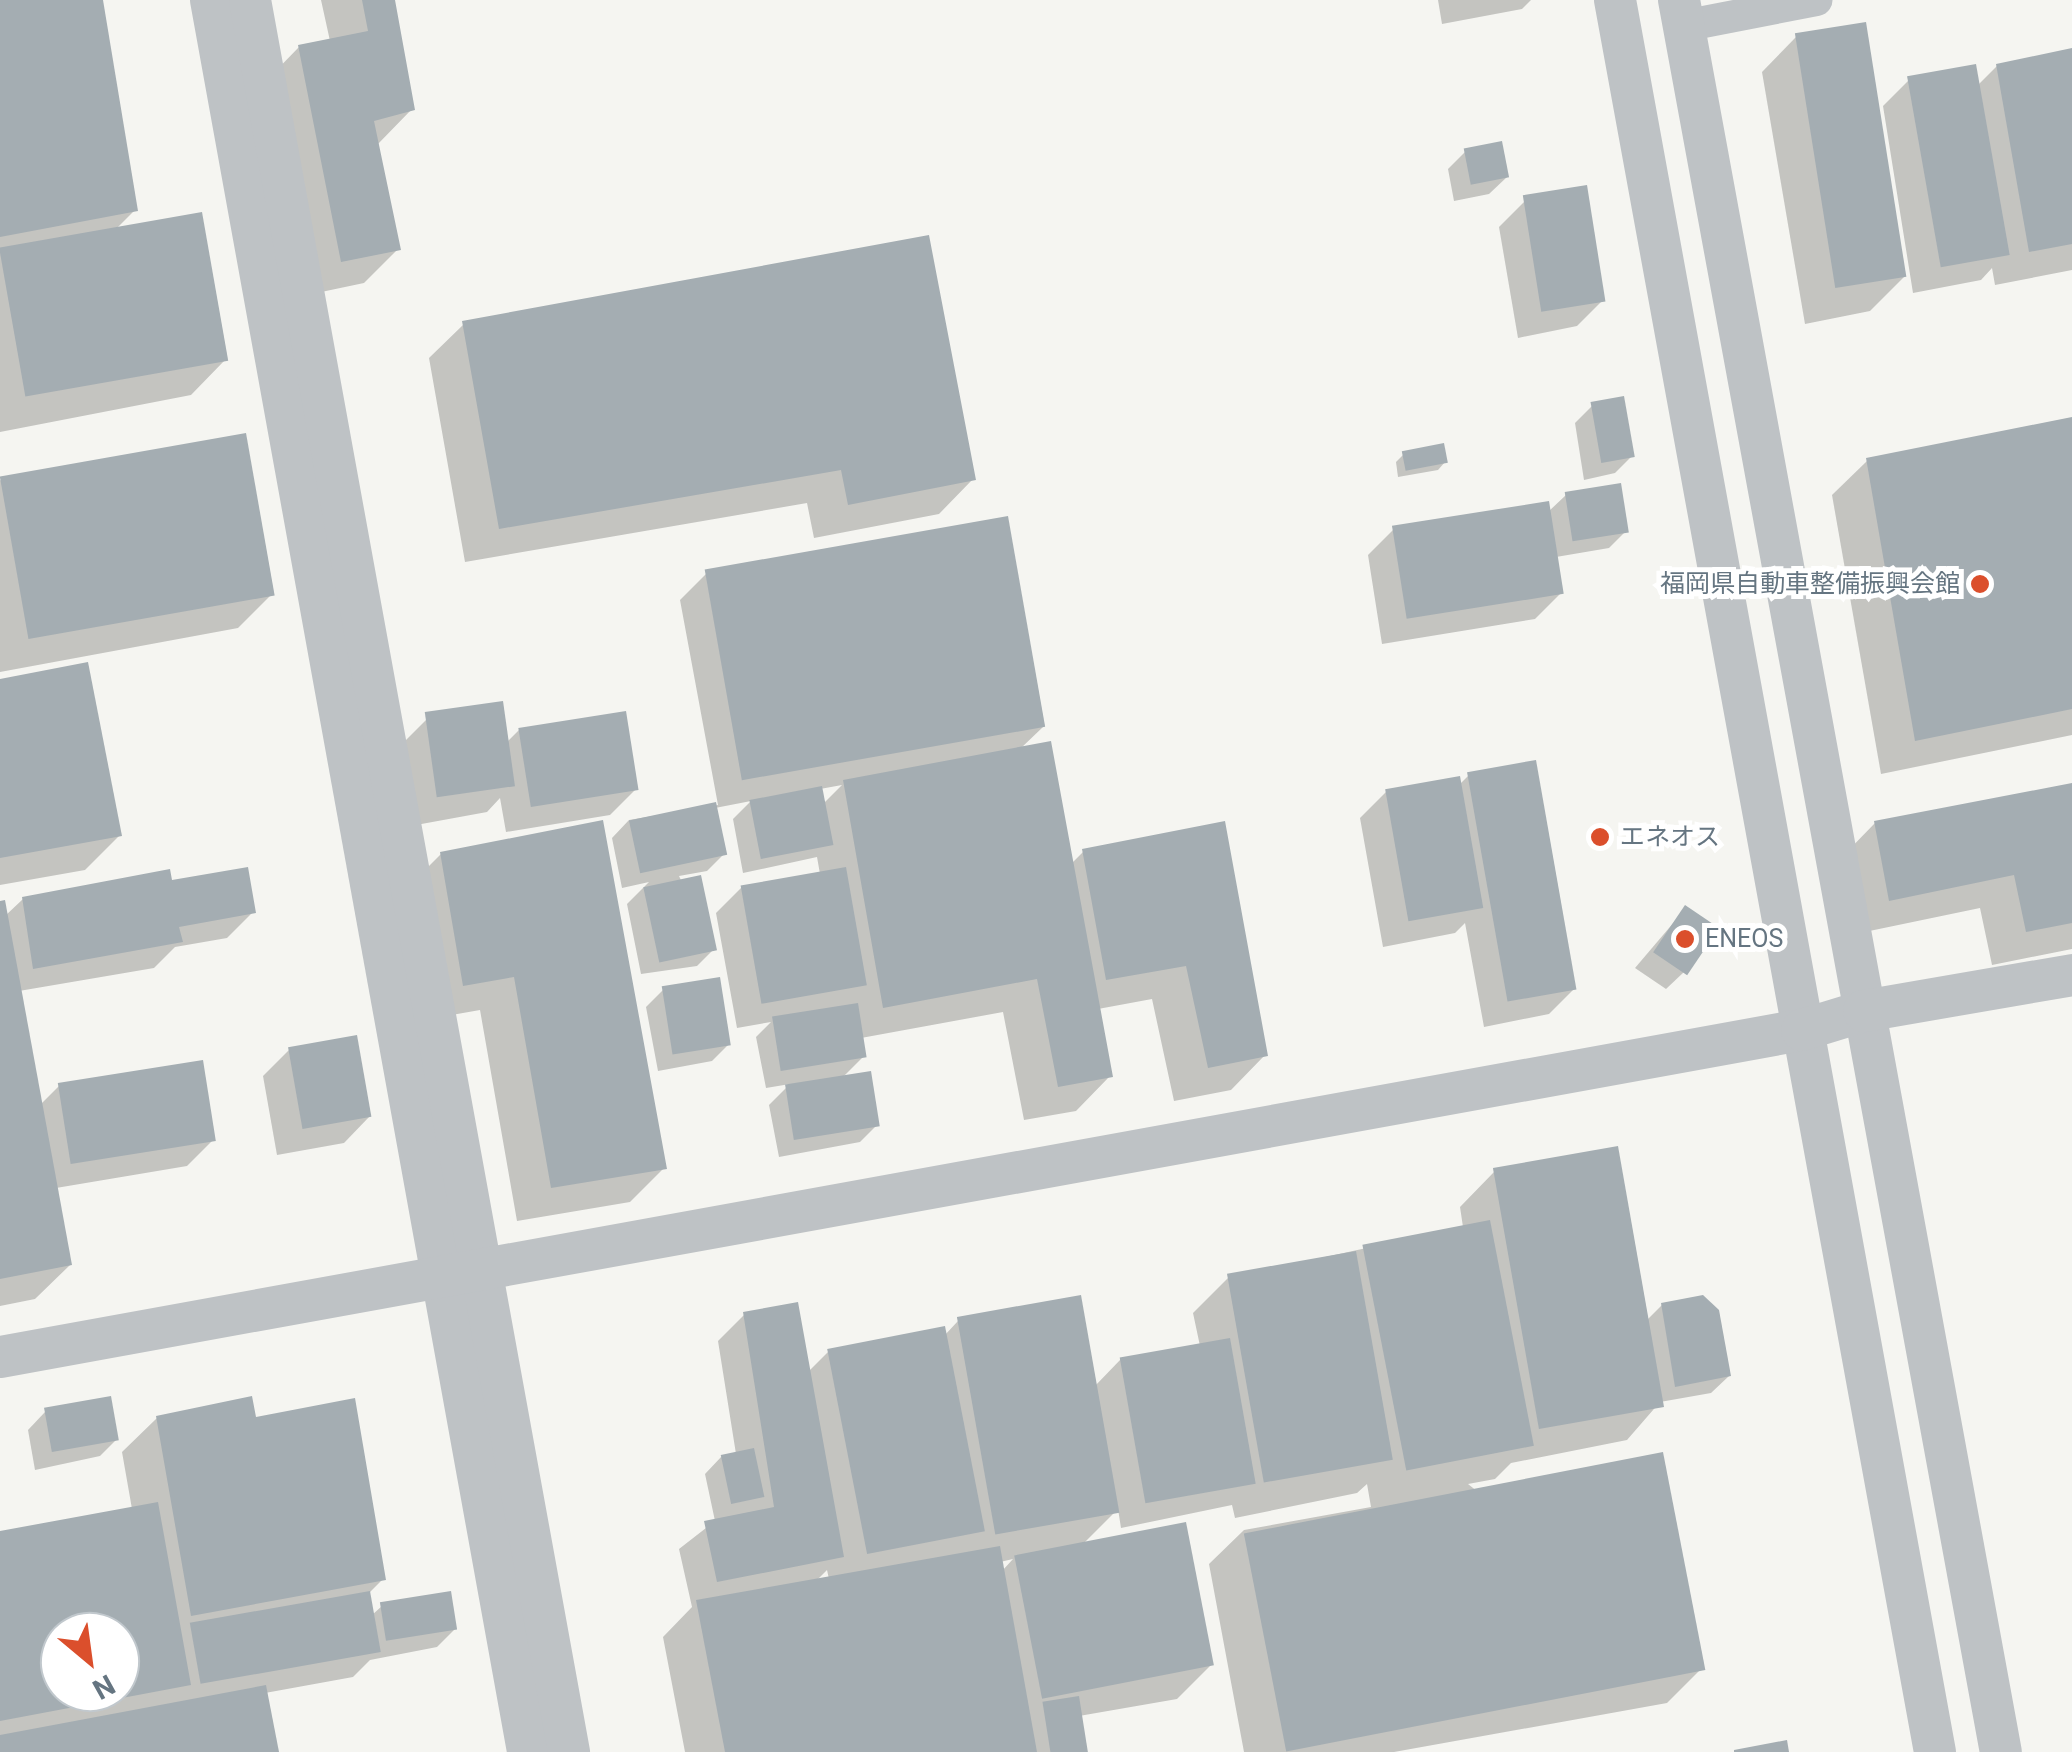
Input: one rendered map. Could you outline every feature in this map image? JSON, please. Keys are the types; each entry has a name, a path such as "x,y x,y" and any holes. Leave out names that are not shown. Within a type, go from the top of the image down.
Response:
{"street":[{"path":"211,0 462,1273 569,1752"},
{"path":"250,0 462,1273 528,1752"},
{"path":"1615,0 1935,1752"},
{"path":"1818,0 1681,13 2001,1752"},
{"path":"0,1357 1802,1030 1864,1011 2072,975"}],"building":[{"path":"0,0 103,0 138,211 0,237"},
{"path":"362,0 395,0 415,110 374,121 401,250 341,262 298,45 368,31"},
{"path":"1866,22 1906,277 1835,288 1795,33"},
{"path":"2072,48 2072,244 2029,252 1996,64"},
{"path":"1976,64 2010,255 1941,267 1907,76"},
{"path":"1502,141 1509,177 1471,185 1464,148"},
{"path":"1587,185 1605,302 1541,312 1523,195"},
{"path":"202,212 228,361 25,396 0,248"},
{"path":"929,235 976,480 848,505 841,470 499,529 462,321"},
{"path":"1624,396 1635,457 1601,463 1591,402"},
{"name":"福岡県自動車整備振興会館","path":"2072,417 2072,709 1915,741 1866,458"},
{"path":"246,433 275,595 28,639 0,476"},
{"path":"1444,443 1448,463 1406,471 1402,451"},
{"path":"1621,483 1629,532 1573,541 1565,492"},
{"path":"1549,501 1564,594 1407,619 1392,526"},
{"path":"1008,516 1045,727 742,780 705,569"},
{"path":"88,662 122,836 0,858 0,679"},
{"path":"503,701 515,786 437,797 425,712"},
{"path":"626,711 639,790 531,807 518,728"},
{"path":"1051,741 1113,1077 1058,1087 1037,979 883,1008 843,780"},
{"path":"1536,760 1576,989 1508,1002 1467,772"},
{"path":"1460,776 1483,908 1408,921 1385,789"},
{"path":"2072,783 2072,923 2026,932 2014,875 1889,901 1874,821"},
{"path":"822,786 833,845 761,859 749,800"},
{"path":"716,802 727,855 640,873 629,821"},
{"path":"603,820 667,1169 551,1188 514,977 463,986 440,852"},
{"path":"1225,821 1268,1056 1208,1068 1186,966 1106,980 1082,849"},
{"path":"248,867 256,913 179,927 183,942 33,969 22,897 170,869 172,880"},
{"path":"846,867 867,985 761,1004 741,886"},
{"path":"701,875 717,950 659,963 643,887"},
{"path":"5,900 72,1265 0,1279 0,901"},
{"name":"ENEOS","path":"1685,905 1719,928 1687,975 1653,952"},
{"path":"720,977 731,1045 673,1054 662,986"},
{"path":"858,1003 867,1057 781,1071 772,1017"},
{"path":"357,1035 371,1117 302,1129 288,1047"},
{"path":"203,1060 216,1141 71,1164 58,1083"},
{"path":"871,1071 880,1126 794,1140 785,1085"},
{"path":"1618,1146 1664,1407 1539,1429 1493,1168"},
{"path":"1490,1220 1534,1446 1406,1471 1362,1245"},
{"path":"1356,1251 1393,1460 1264,1483 1227,1274"},
{"path":"1081,1295 1119,1513 995,1535 957,1317"},
{"path":"1703,1295 1719,1310 1731,1376 1675,1387 1661,1303"},
{"path":"798,1302 844,1557 717,1582 704,1521 774,1507 743,1312"},
{"path":"945,1326 985,1531 867,1554 827,1349"},
{"path":"1230,1338 1256,1484 1145,1503 1120,1357"},
{"path":"111,1396 119,1440 52,1452 44,1408"},
{"path":"252,1396 256,1417 355,1398 386,1580 191,1616 156,1416"},
{"path":"754,1448 764,1497 731,1504 721,1455"},
{"path":"1663,1452 1705,1670 1286,1751 1244,1533"},
{"path":"158,1502 191,1685 140,1695 140,1612 40,1612 40,1712 48,1712 0,1721 0,1531"},
{"path":"1186,1522 1214,1665 1042,1699 1014,1555"},
{"path":"1000,1546 1037,1752 725,1752 696,1600"},
{"path":"370,1591 381,1652 201,1684 190,1623"},
{"path":"451,1591 457,1630 386,1641 380,1602"},
{"path":"266,1685 279,1752 0,1752 0,1735 140,1712 140,1709"},
{"path":"1079,1696 1088,1752 1050,1752 1042,1702"},
{"path":"1787,1740 1789,1752 1734,1752 1734,1750"}],"place":[{"name":"福岡県自動車整備振興会館","path":"1980,584"},
{"name":"エネオス","path":"1600,837"},
{"name":"ENEOS","path":"1685,939"}]}
